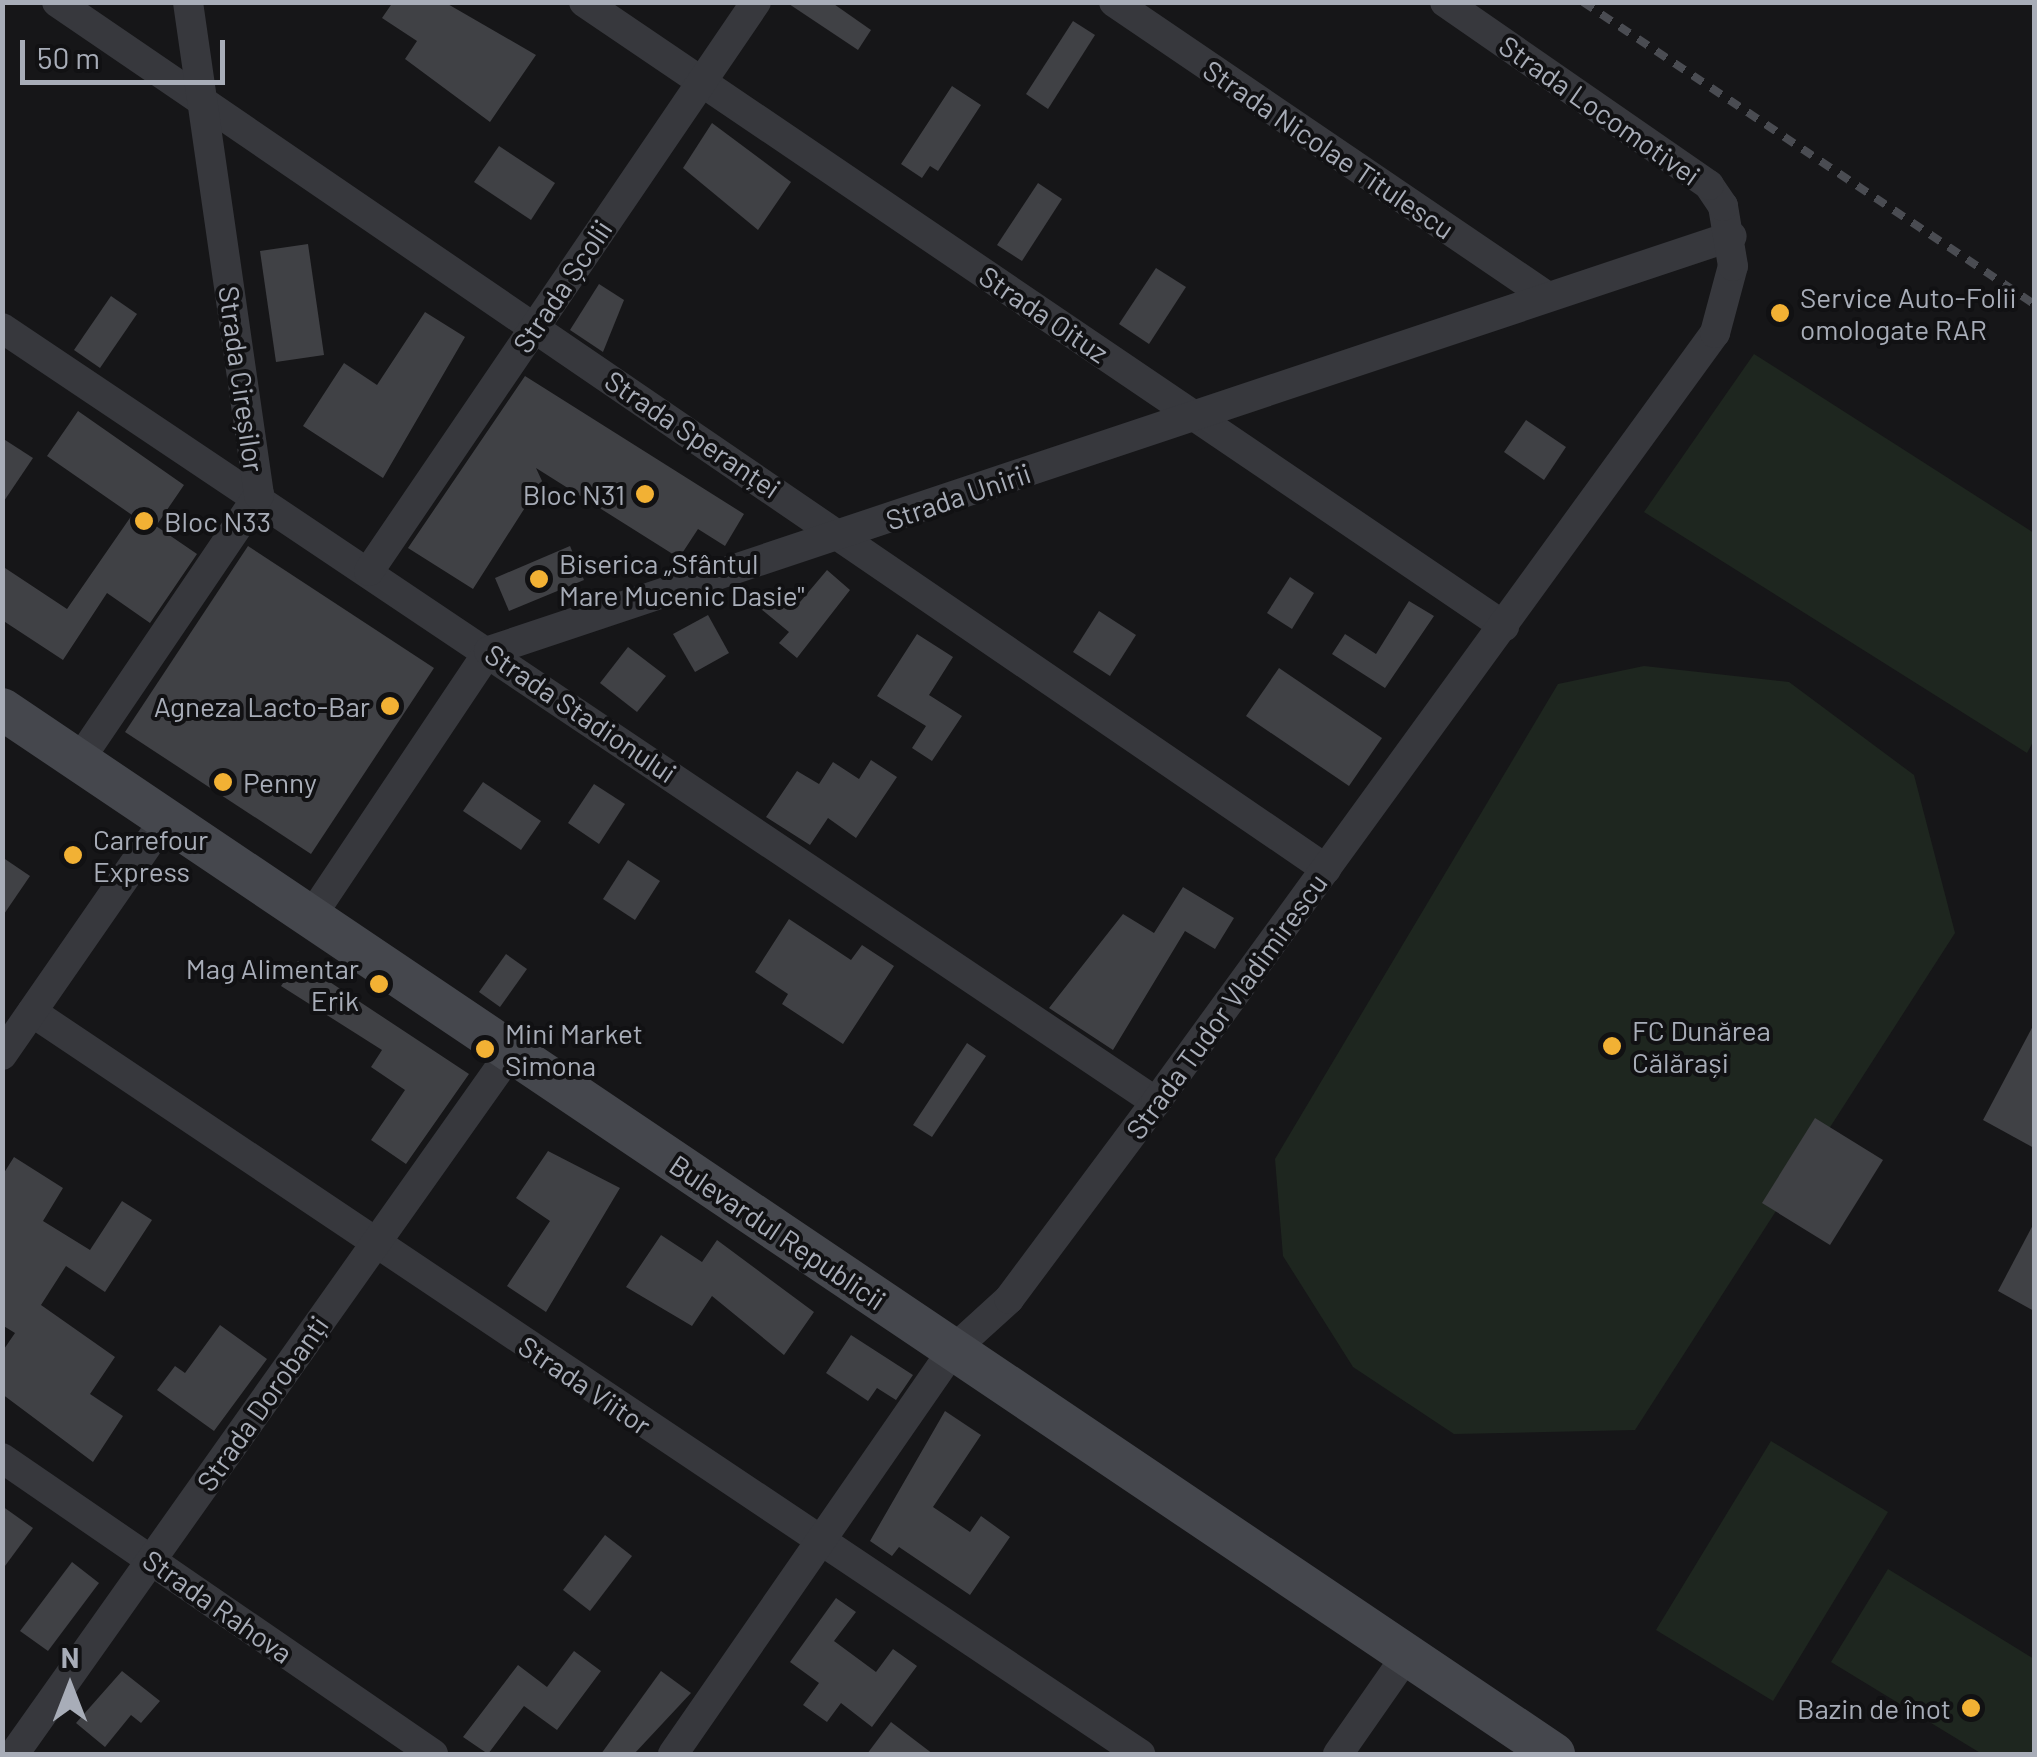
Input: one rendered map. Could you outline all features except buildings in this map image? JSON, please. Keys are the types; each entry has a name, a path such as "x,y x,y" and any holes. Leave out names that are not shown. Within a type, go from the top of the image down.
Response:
{"main road":[{"name":"Bulevardul Republicii","path":"2,709 1554,1754"}],"street":[{"name":"Strada Speranței","path":"57,2 533,328 843,534 1326,870"},
{"name":"Strada Cireșilor","path":"78,762 259,495 188,2"},
{"name":"Strada Oituz","path":"584,2 1504,626"},
{"name":"Strada Școlii","path":"369,571 756,2"},
{"name":"Strada Nicolae Titulescu","path":"1114,2 1545,295"},
{"name":"Strada Locomotivei","path":"1444,2 1690,168 1723,206 1732,236"},
{"name":"Strada Unirii","path":"488,651 1196,416 1545,295 1732,236"},
{"name":"Strada Tudor Vladimirescu","path":"673,1754 954,1350 1008,1299 1156,1102 1715,333 1730,296 1732,236"},
{"name":"Strada Stadionului","path":"2,328 259,495 1156,1102"},
{"path":"310,918 488,651"},
{"path":"2,1054 165,820"},
{"name":"Strada Viitor","path":"32,1012 821,1544 1140,1754"},
{"name":"Strada Dorobanți","path":"14,1754 510,1052"},
{"name":"Strada Rahova","path":"2,1458 433,1754"},
{"path":"1338,1754 1407,1654"}],"shaded area":[{"path":"1754,354 2034,533 2034,740 2027,753 1644,512"},
{"name":"FC Dunărea Călărași","path":"1644,666 1789,682 1914,775 1955,933 1635,1430 1454,1434 1353,1367 1283,1256 1275,1159 1558,684"},
{"path":"1771,1441 1888,1512 1773,1701 1656,1630"},
{"name":"Bazin de înot","path":"1888,1569 2034,1659 2034,1754 1982,1754 1831,1662"}],"railway":[{"path":"1583,2 2034,304"}],"place":[{"name":"Service Auto-Folii omologate RAR","path":"1780,313"},
{"name":"Bloc N31","path":"645,494"},
{"name":"Bloc N33","path":"144,521"},
{"name":"Biserica „Sfântul Mare Mucenic Dasie\"","path":"539,579"},
{"name":"Agneza Lacto-Bar","path":"390,706"},
{"name":"Penny","path":"223,782"},
{"name":"Carrefour Express","path":"73,855"},
{"name":"Mag Alimentar Erik","path":"379,984"},
{"name":"FC Dunărea Călărași","path":"1612,1046"},
{"name":"Mini Market Simona","path":"485,1049"},
{"name":"Bazin de înot","path":"1971,1708"}]}
